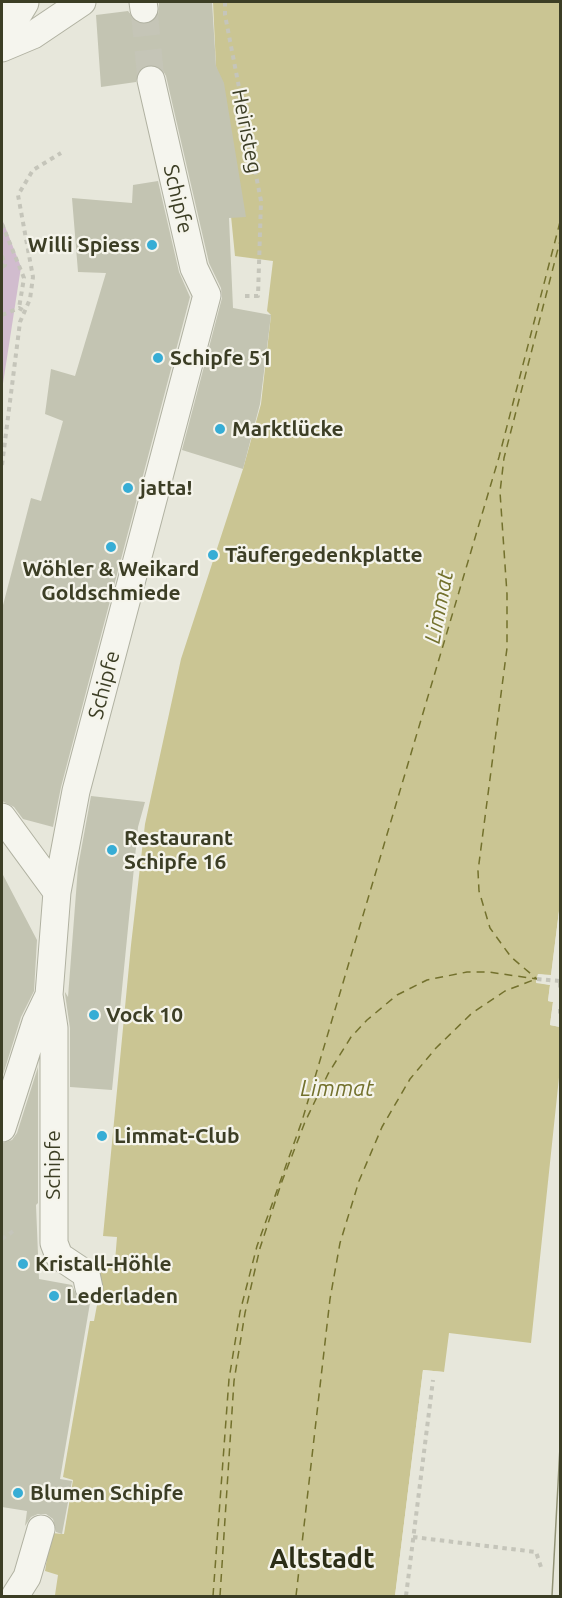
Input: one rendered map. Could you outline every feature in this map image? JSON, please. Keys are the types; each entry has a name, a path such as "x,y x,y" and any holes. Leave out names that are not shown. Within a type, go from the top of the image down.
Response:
{"street":[{"path":"2,35 22,2"},
{"path":"2,48 33,35 82,2"},
{"name":"Schipfe","path":"89,1288 86,1274 59,1256 54,1243 54,1028 49,995 57,892 76,791 207,295 194,268 151,80"},
{"path":"2,817 57,892"},
{"path":"2,1128 36,1022 49,995"},
{"path":"14,1594 27,1577 41,1529"}],"path":[{"name":"Heiristeg","path":"225,2 225,15 261,201 260,261"},
{"path":"2,465 20,322 26,312 33,268 18,195 33,170 61,153"},
{"path":"2,224 24,278 19,308"},
{"path":"2,256 5,265 2,267"},
{"path":"19,308 26,312"},
{"path":"2,315 19,308"},
{"path":"537,979 561,982 561,992"},
{"path":"561,1009 561,1018"},
{"path":"406,1596 433,1380"},
{"path":"413,1537 536,1552 542,1570"}],"shaded area":[{"path":"2,219 21,267 2,390"}],"water":[{"name":"Limmat","path":"213,2 560,2 560,903 551,976 538,974 536,982 550,985 548,1001 553,1002 550,1025 560,1027 560,1068 531,1343 449,1333 444,1372 423,1370 395,1596 58,1596 55,1595 58,1575 45,1571 51,1533 64,1534 73,1480 63,1477 90,1321 94,1321 97,1305 93,1304 101,1261 115,1261 117,1237 103,1236 145,824 181,659 243,469 261,404 271,315 267,311 273,261 235,256 216,66"}],"pier":[{"path":"560,903 554,977 540,978 540,980 553,984 551,998 556,1001 554,1023 560,1024 560,1027 550,1025 553,1002 548,1001 550,985 536,983 538,974 551,975"},
{"path":"423,1370 444,1372 444,1375 426,1373 398,1596 395,1596"}],"building":[{"path":"159,2 212,2 216,66 224,83 246,217 229,218 233,308 271,315 260,404 243,469 182,450 222,298 221,288 209,263 166,76 162,69 148,65 140,69 136,82 101,87 96,15 128,11 138,23 147,24 158,15"},
{"path":"158,181 179,272 190,297 61,787 53,827 23,819 14,807 2,801 2,609 31,498 41,501 63,421 45,414 51,369 75,376 106,273 78,272 72,198 132,203 133,185"},
{"path":"91,796 145,802 138,827 112,1090 70,1087 70,1028 65,992 68,997 78,867"},
{"path":"2,873 37,940 34,991 21,1017 2,1078"},
{"path":"38,1067 38,1203 36,1205 39,1279 72,1285 78,1299 90,1303 60,1479 72,1481 62,1534 56,1532 53,1519 46,1514 31,1517 25,1526 27,1511 2,1507 2,1143 12,1140 17,1133"}],"ferry route":[{"path":"213,1596 229,1379 240,1312 257,1246 302,1121 499,457 560,222"},
{"path":"220,1596 234,1381 245,1313 260,1248 281,1184 305,1122 328,1074 351,1037 367,1020 397,995 427,980 467,972 489,972 537,979 511,957 490,928 479,891 478,871 507,648 507,594 500,492 504,458 560,241"},
{"path":"296,1596 330,1299 340,1243 359,1181 382,1127 410,1079 436,1048 472,1013 505,991 536,979"}],"tunnel":[{"path":"144,9 151,80"}],"tram line":[{"path":"552,1596 560,1447"}],"place":[{"name":"Willi Spiess","path":"152,245"},
{"name":"Schipfe 51","path":"158,358"},
{"name":"Marktlücke","path":"220,429"},
{"name":"jatta!","path":"128,488"},
{"name":"Wöhler & Weikard Goldschmiede","path":"111,547"},
{"name":"Täufergedenkplatte","path":"213,555"},
{"name":"Restaurant Schipfe 16","path":"112,850"},
{"name":"Vock 10","path":"94,1015"},
{"name":"Limmat-Club","path":"102,1136"},
{"name":"Kristall-Höhle","path":"23,1264"},
{"name":"Lederladen","path":"54,1296"},
{"name":"Blumen Schipfe","path":"18,1493"}],"district":[{"name":"Altstadt","path":"322,1559"}]}
